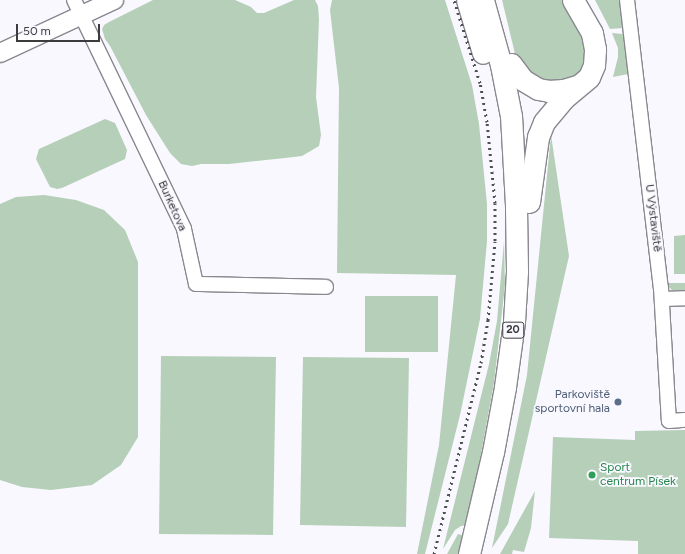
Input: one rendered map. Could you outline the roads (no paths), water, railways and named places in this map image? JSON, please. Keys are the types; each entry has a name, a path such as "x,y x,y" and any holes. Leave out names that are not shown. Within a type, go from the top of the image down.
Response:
{"highway":[{"path":"467,0 502,119 512,170 523,204"},
{"name":"20","path":"483,0 501,65 511,116 523,204 529,274 523,352 514,404 483,554"},
{"name":"20","path":"469,554 493,452 509,358 514,322 523,204 525,150 511,64 494,0"},
{"path":"523,204 538,137 544,122 563,99 588,76 594,65 595,49 592,34 573,0"},
{"path":"511,64 523,80 538,89 549,91 563,90 579,85"}],"main road":[{"path":"0,53 78,8 114,0"}],"street":[{"name":"U Výstaviště","path":"627,0 662,298 669,421 685,420"},
{"name":"Burketova","path":"78,8 184,229 196,284 326,287"},
{"path":"662,298 685,298"}],"railway":[{"path":"434,554 481,363 488,320 495,241 495,203 487,122 480,83 454,0"}],"place":[{"name":"Parkoviště sportovní hala","path":"618,402"},
{"name":"Sport centrum Písek","path":"592,475"}]}
